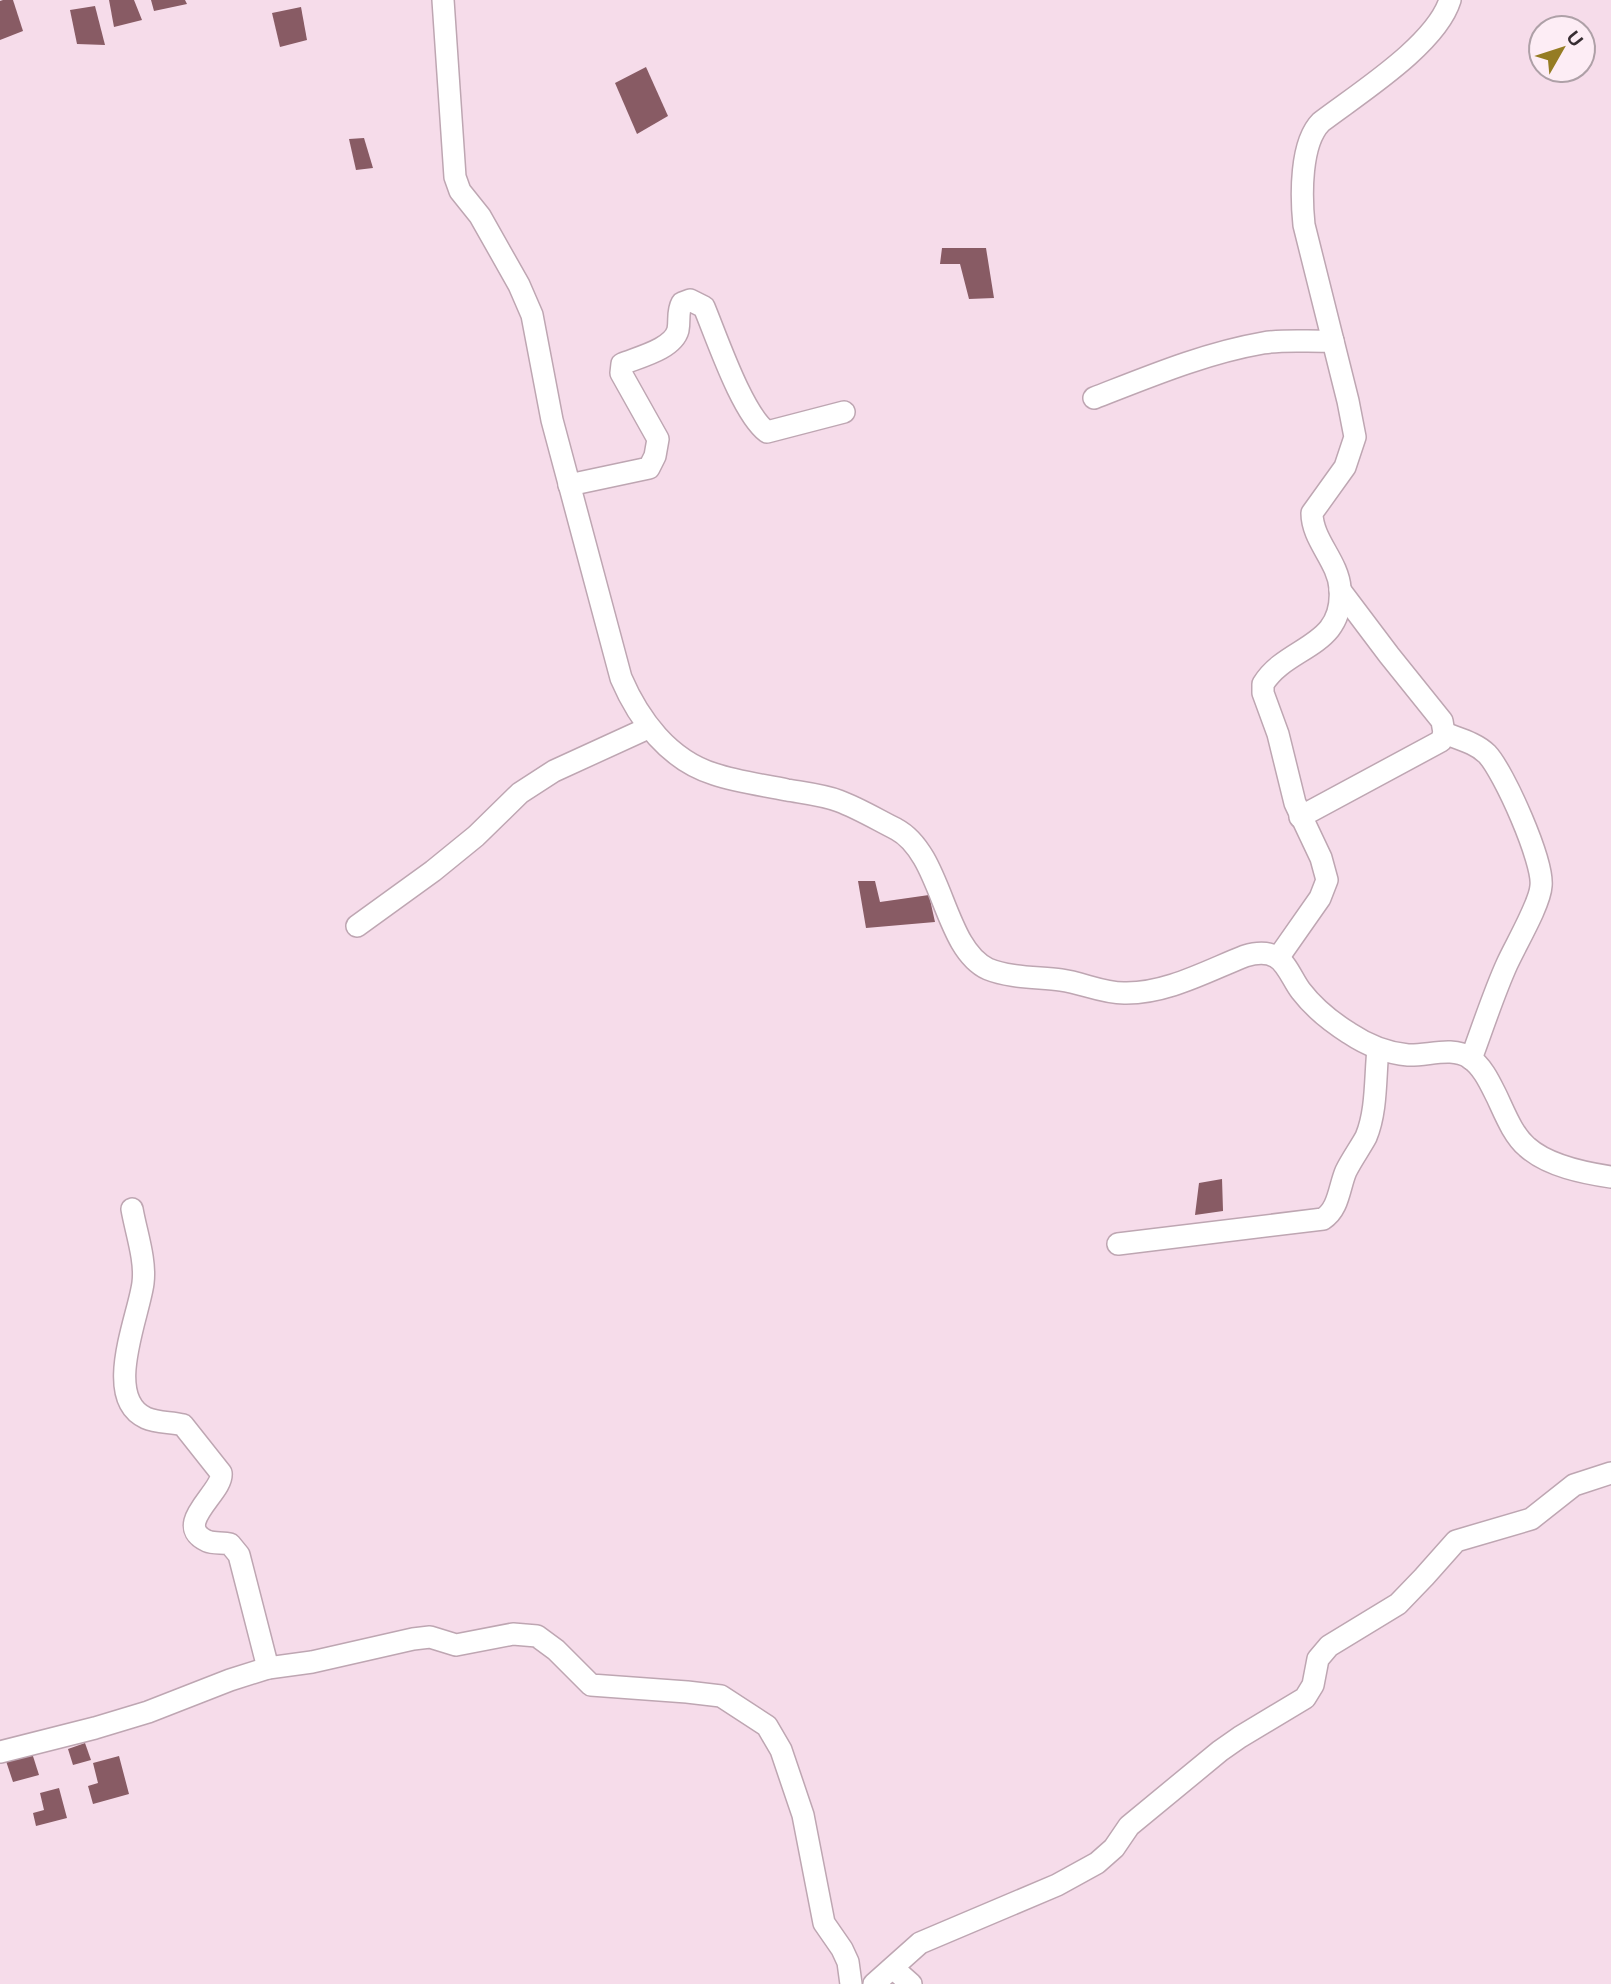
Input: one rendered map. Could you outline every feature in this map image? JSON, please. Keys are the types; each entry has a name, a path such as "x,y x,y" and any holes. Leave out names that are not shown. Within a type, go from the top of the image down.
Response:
{"street":[{"path":"443,0 455,177 460,191 480,216 519,285 532,315 542,376 621,678 630,700 648,728 677,754 712,774 839,801 907,836 920,851 964,945 975,959 988,969 1124,993 1166,987 1256,953 1265,953 1278,958 1300,990 1322,1014 1362,1042 1378,1049 1411,1055 1456,1052 1471,1059 1487,1077 1508,1121 1527,1148 1557,1165 1586,1174 1611,1177"},
{"path":"1278,958 1320,898 1327,880 1321,858 1300,817 1278,734 1263,693 1263,684 1274,671 1331,628 1338,616 1340,590 1337,572 1314,527 1312,516 1313,509 1345,467 1355,437 1310,250 1302,205 1311,135 1321,122 1387,71 1429,34 1444,17 1450,0"},
{"path":"569,485 649,468 655,456 658,439 621,373 622,364 671,342 678,331 678,310 682,303 690,300 704,307 747,407 759,426 767,432 844,412"},
{"path":"1094,398 1164,371 1244,347 1266,342 1333,341"},
{"path":"1300,817 1441,741 1444,733 1442,721 1340,590"},
{"path":"357,926 476,836 520,793 563,766 648,728"},
{"path":"1444,733 1475,745 1488,755 1496,767 1529,839 1539,866 1542,887 1506,966 1471,1059"},
{"path":"1118,1244 1323,1219 1330,1215 1346,1171 1366,1136 1371,1121 1378,1049"},
{"path":"132,1209 144,1280 127,1349 128,1396 131,1406 144,1418 184,1426 221,1473 220,1482 197,1513 196,1527 203,1538 210,1542 230,1544 239,1555 268,1668"},
{"path":"874,1984 920,1943 1058,1885 1097,1863 1114,1848 1129,1826 1220,1751 1305,1698 1313,1685 1318,1659 1329,1646 1398,1604 1455,1541 1531,1519 1574,1485 1611,1473"},
{"path":"0,1752 148,1712 268,1668 312,1662 413,1639 430,1637 456,1645 513,1634 537,1636 547,1642 587,1683 595,1686 721,1696 767,1726 778,1743 803,1815 824,1923 848,1962 851,1984"},
{"path":"893,1969 911,1984"}],"building":[{"path":"13,0 23,31 0,40 0,1"},
{"path":"109,0 134,0 142,20 114,27"},
{"path":"151,0 185,0 187,4 154,11"},
{"path":"95,6 105,45 77,44 70,10"},
{"path":"301,7 307,40 280,47 272,13"},
{"path":"646,67 668,116 637,134 615,83"},
{"path":"364,138 373,168 356,170 349,139"},
{"path":"942,248 986,248 994,298 969,299 960,264 940,264"},
{"path":"858,881 875,881 880,902 929,895 935,922 866,928"},
{"path":"1222,1179 1223,1211 1195,1215 1199,1183"},
{"path":"85,1743 91,1760 73,1765 68,1749"},
{"path":"32,1753 39,1775 13,1782 6,1761"},
{"path":"119,1756 129,1794 93,1804 88,1786 98,1783 93,1763"},
{"path":"59,1788 67,1818 36,1826 33,1813 44,1810 40,1793"}]}
